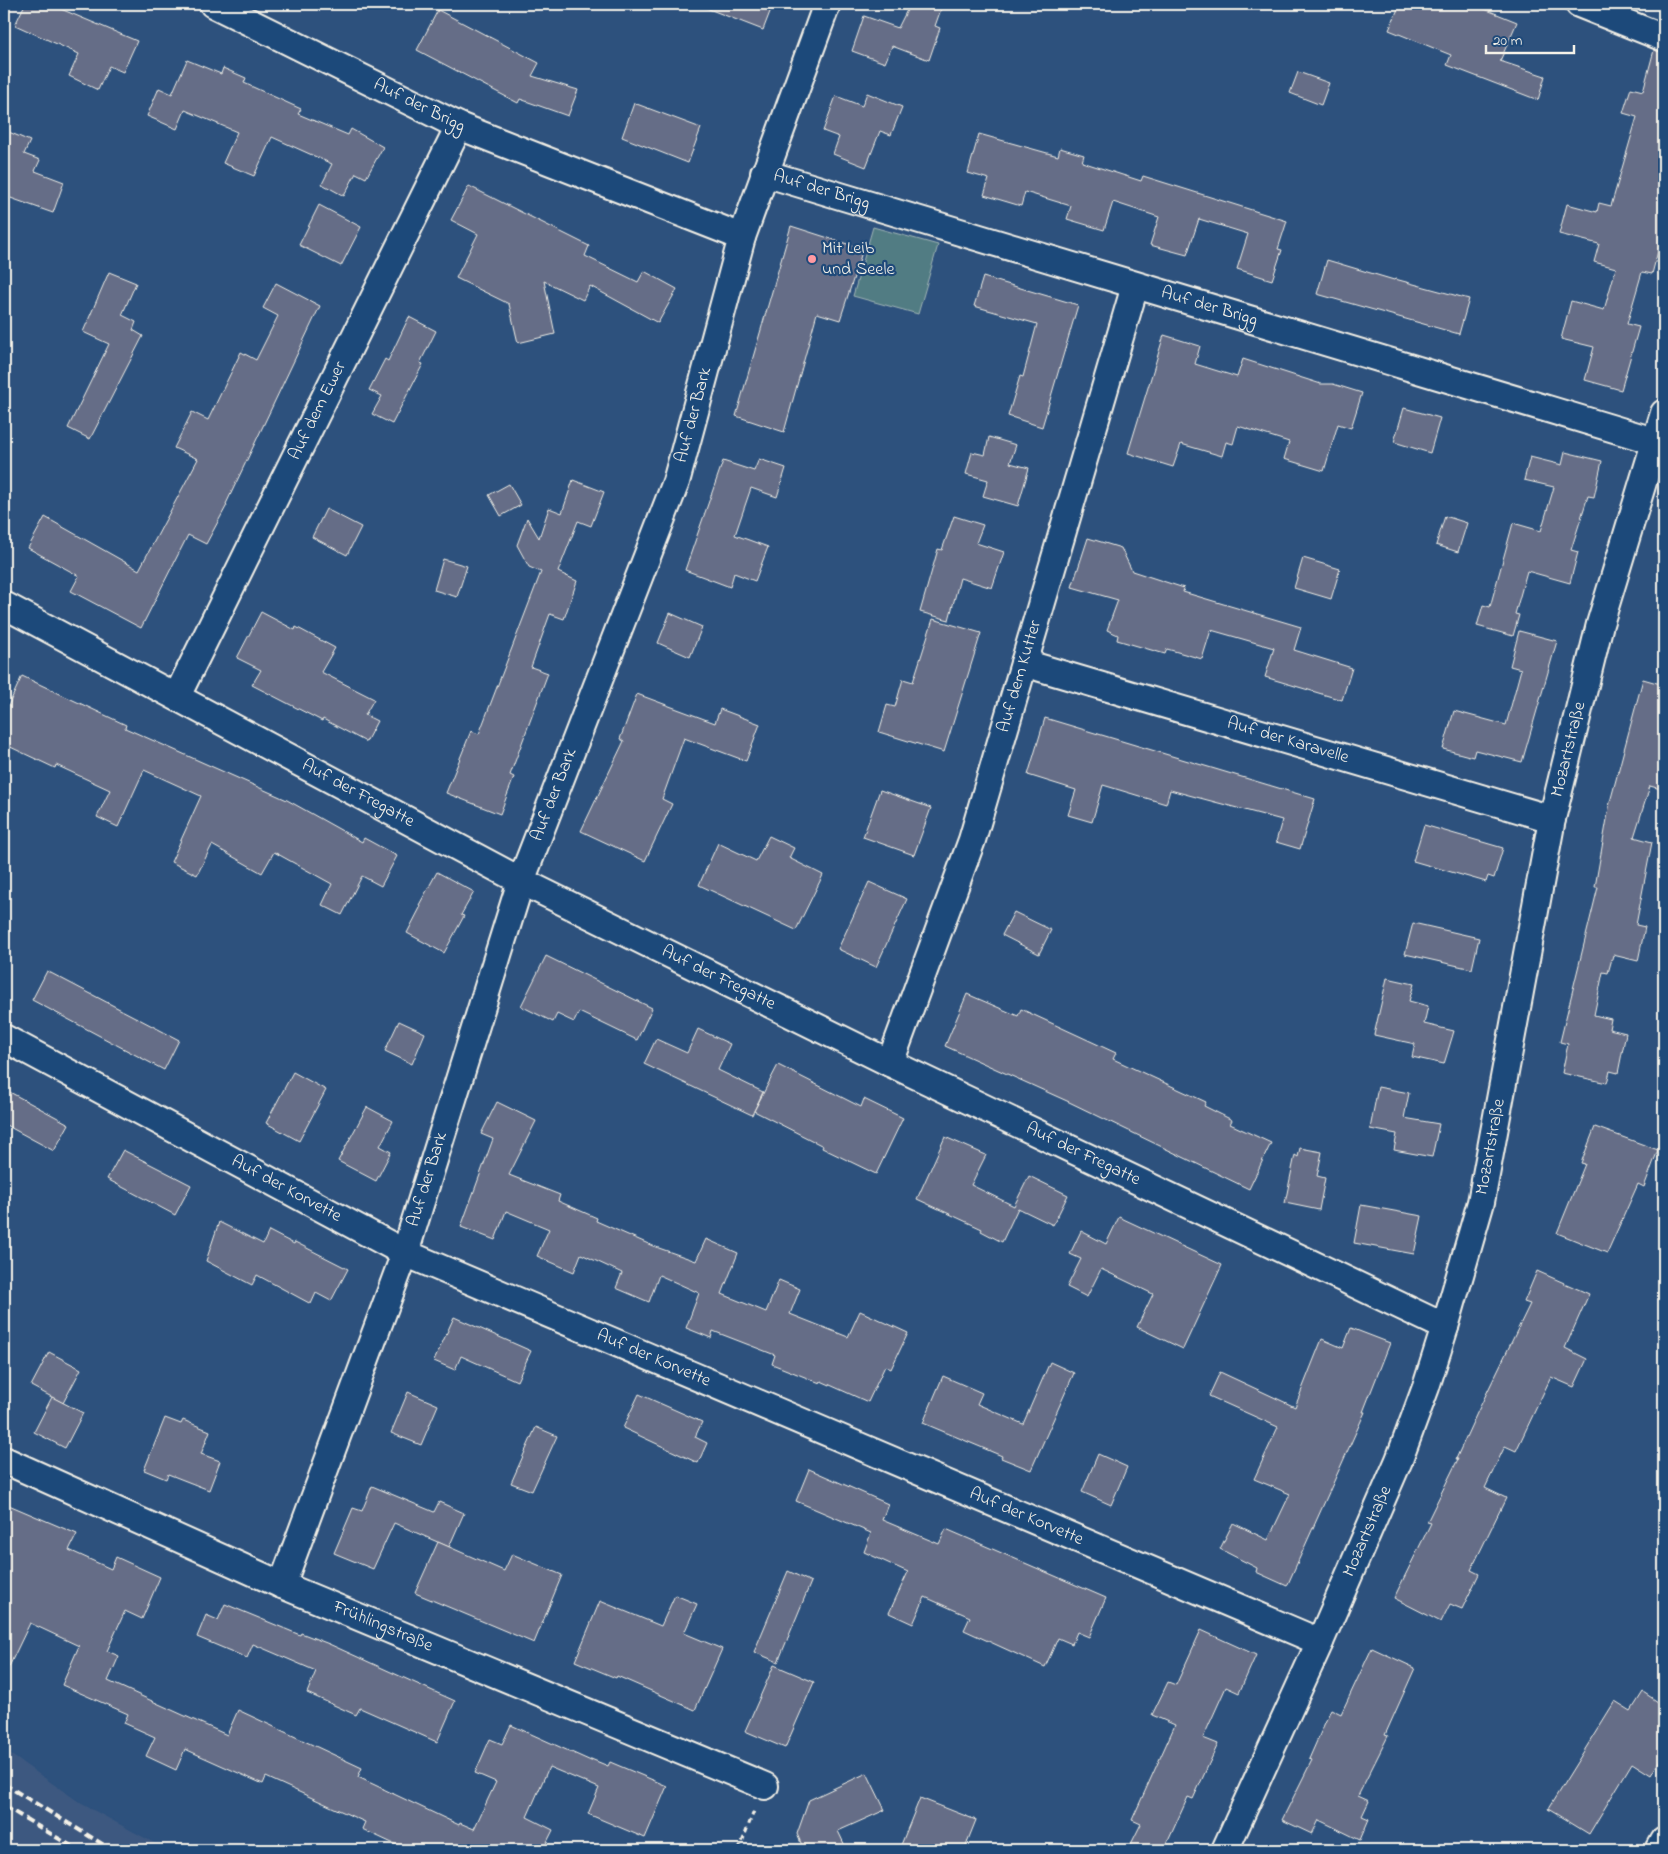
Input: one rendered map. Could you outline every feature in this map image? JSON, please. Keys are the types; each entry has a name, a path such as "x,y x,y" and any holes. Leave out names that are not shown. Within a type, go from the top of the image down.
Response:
{"street":[{"name":"Auf der Brigg","path":"213,4 459,126 742,237"},
{"name":"Auf der Bark","path":"282,1585 405,1252 521,881 676,482 742,237 827,4"},
{"path":"1579,4 1664,38"},
{"name":"Auf dem Ewer","path":"177,696 459,126"},
{"name":"Auf der Brigg","path":"764,173 1654,441"},
{"name":"Auf dem Kutter","path":"890,1063 972,840 1135,286"},
{"name":"Mozartstraße","path":"1225,1850 1320,1642 1399,1460 1426,1387 1445,1327 1481,1202 1552,819 1600,624 1664,413"},
{"name":"Auf der Fregatte","path":"4,605 521,881 890,1063 1445,1327"},
{"name":"Auf der Karavelle","path":"1024,663 1552,819"},
{"name":"Auf der Korvette","path":"4,1038 405,1252 1320,1642"},
{"name":"Frühlingstraße","path":"4,1460 282,1585 765,1786"},
{"path":"1658,1850 1664,1841"}],"path":[{"path":"739,1850 765,1786"}],"shaded area":[{"path":"4,1750 82,1804 167,1850 4,1850"}],"green space":[{"path":"873,227 938,245 918,314 853,296"}],"building":[{"path":"25,4 49,4 137,41 123,72 109,66 98,90 69,76 79,54 15,25"},
{"path":"701,4 773,4 763,30 701,6"},
{"path":"910,4 926,4 941,9 935,26 940,28 929,60 892,46 885,63 852,51 864,16 898,28"},
{"path":"1400,4 1472,4 1517,22 1500,61 1545,76 1538,100 1447,65 1451,55 1389,30"},
{"path":"438,10 539,63 532,76 578,90 568,116 520,99 518,103 417,50"},
{"path":"1654,50 1664,53 1664,228 1652,274 1642,272 1627,324 1639,327 1621,390 1585,380 1594,347 1561,339 1571,301 1604,310 1616,268 1594,262 1599,244 1559,234 1567,204 1597,212 1599,203 1611,206 1637,117 1623,113 1631,88 1643,91"},
{"path":"187,60 221,74 223,68 246,78 244,83 301,109 298,114 348,135 351,129 383,147 366,178 356,173 344,196 322,184 332,164 272,137 254,176 223,163 237,132 185,110 177,129 147,116 159,88 172,94"},
{"path":"1298,72 1329,83 1321,105 1290,93"},
{"path":"867,93 902,107 891,135 880,131 866,167 833,154 839,137 823,131 836,96 862,106"},
{"path":"634,103 701,128 688,163 622,137"},
{"path":"4,130 30,141 24,154 40,160 35,171 64,182 53,213 5,196 4,199"},
{"path":"979,134 1058,156 1060,148 1084,155 1082,162 1141,181 1143,176 1287,221 1278,249 1282,250 1272,280 1237,269 1248,234 1199,219 1187,255 1150,245 1159,217 1113,202 1104,230 1067,219 1071,206 1025,192 1021,206 984,195 989,179 968,173"},
{"path":"469,186 589,246 585,256 638,282 644,271 677,289 658,323 590,286 583,300 544,281 555,334 518,343 509,304 456,278 478,234 451,220"},
{"path":"319,205 361,227 341,266 299,245"},
{"path":"791,226 863,249 840,320 817,313 784,432 736,416"},
{"path":"1327,260 1394,280 1469,299 1459,334 1317,294"},
{"path":"109,272 136,283 122,315 136,322 133,330 143,336 90,439 68,428 109,344 83,332"},
{"path":"983,277 1078,305 1042,427 1008,416 1020,376 1023,377 1037,324 974,306"},
{"path":"276,283 320,306 227,505 206,544 188,535 141,628 71,591 79,576 28,548 45,517 139,570 198,459 174,448 192,412 208,420 241,352 256,360 278,316 263,308"},
{"path":"409,317 436,331 420,363 423,364 392,424 372,414 382,396 369,390 385,359 388,361"},
{"path":"1164,335 1200,346 1195,364 1237,377 1243,359 1321,384 1333,384 1362,393 1351,428 1338,424 1324,471 1284,459 1289,442 1238,426 1233,444 1226,442 1222,456 1181,444 1173,467 1128,453"},
{"path":"1404,408 1440,418 1430,453 1394,442"},
{"path":"989,437 1016,445 1010,463 1029,468 1018,506 983,496 988,480 966,474 972,452 985,455"},
{"path":"1565,452 1602,461 1594,497 1588,496 1571,550 1578,552 1570,583 1527,571 1515,614 1519,615 1513,636 1477,626 1483,605 1490,607 1513,523 1541,531 1554,487 1524,480 1530,457 1562,465"},
{"path":"759,459 786,468 777,497 751,488 735,535 768,547 755,581 734,573 730,587 685,570 723,461 754,471"},
{"path":"573,480 604,492 591,526 578,521 558,572 577,581 564,619 550,614 531,667 548,673 510,775 514,777 500,814 446,793 471,731 479,734 541,572 529,567 517,545 527,518 539,538 549,508 562,513"},
{"path":"509,484 521,505 501,516 489,495"},
{"path":"326,509 361,527 347,555 312,537"},
{"path":"954,516 983,525 976,543 1004,552 992,588 960,578 949,620 920,612 938,549 942,550"},
{"path":"1445,516 1467,523 1458,552 1436,545"},
{"path":"1088,538 1121,548 1132,571 1184,588 1183,592 1301,627 1294,650 1352,668 1342,700 1265,677 1274,648 1211,630 1202,659 1167,649 1165,654 1117,640 1118,635 1107,630 1118,600 1072,587"},
{"path":"1303,558 1340,569 1331,599 1294,588"},
{"path":"443,559 467,566 457,597 434,590"},
{"path":"261,612 295,630 296,627 335,648 321,672 374,699 365,715 377,721 366,742 252,685 261,670 237,658"},
{"path":"670,613 702,627 690,657 658,643"},
{"path":"933,619 981,633 944,752 879,732 887,705 895,707 903,679 913,682"},
{"path":"1519,631 1557,641 1522,762 1475,750 1473,757 1443,749 1454,711 1506,725 1521,669 1510,666"},
{"path":"22,676 126,725 125,728 287,800 362,842 364,838 397,856 381,886 362,876 342,915 322,905 332,884 274,852 262,873 212,845 197,875 171,862 201,796 144,770 118,827 97,817 110,790 56,765 55,768 4,744 4,715"},
{"path":"1643,679 1664,685 1664,790 1650,786 1634,837 1652,842 1636,925 1645,927 1638,961 1613,955 1608,973 1603,972 1594,1015 1611,1019 1609,1029 1626,1033 1618,1073 1610,1071 1607,1083 1562,1073 1568,1044 1560,1042 1598,887 1595,887 1610,802"},
{"path":"637,694 715,723 720,709 760,724 746,761 684,738 662,799 672,804 645,861 581,831 624,741 620,739"},
{"path":"1045,718 1315,799 1300,849 1276,842 1282,820 1170,790 1166,804 1103,785 1092,822 1068,815 1076,790 1028,775"},
{"path":"880,790 931,808 914,855 863,837"},
{"path":"1424,825 1503,848 1494,878 1488,876 1486,882 1413,861"},
{"path":"769,836 794,848 789,858 823,875 796,930 699,885 718,843 756,861"},
{"path":"437,872 474,892 461,915 464,916 444,953 407,933 421,906 419,905"},
{"path":"869,882 907,899 876,967 838,949"},
{"path":"1014,912 1051,930 1039,954 1002,935"},
{"path":"1413,923 1479,938 1472,969 1405,954"},
{"path":"546,956 652,1008 637,1040 579,1012 574,1022 557,1014 553,1022 521,1006"},
{"path":"47,971 179,1040 164,1070 32,1000"},
{"path":"1387,978 1414,984 1409,1001 1428,1006 1424,1024 1454,1031 1444,1064 1412,1057 1415,1044 1374,1035"},
{"path":"967,994 1018,1016 1021,1009 1116,1053 1113,1059 1206,1102 1204,1106 1232,1120 1230,1124 1271,1143 1249,1189 1067,1101 945,1046"},
{"path":"399,1021 425,1033 412,1064 385,1051"},
{"path":"698,1029 730,1044 718,1070 763,1092 752,1115 644,1064 656,1039 687,1053"},
{"path":"778,1065 861,1107 864,1099 903,1118 876,1174 822,1148 823,1146 754,1111"},
{"path":"293,1072 326,1090 299,1141 266,1123"},
{"path":"1378,1087 1409,1093 1404,1118 1439,1124 1432,1157 1394,1150 1397,1134 1370,1129"},
{"path":"4,1089 69,1124 54,1151 4,1124"},
{"path":"497,1102 536,1121 509,1175 560,1195 558,1201 597,1218 596,1221 653,1246 696,1261 706,1239 738,1253 722,1294 766,1312 779,1280 800,1289 790,1314 848,1337 860,1311 908,1333 891,1369 885,1366 868,1402 821,1381 820,1383 772,1364 775,1355 713,1331 711,1338 686,1328 699,1293 659,1275 649,1302 616,1288 622,1273 581,1254 574,1272 537,1256 549,1229 506,1211 495,1240 461,1227 493,1139 481,1134"},
{"path":"367,1107 393,1121 380,1146 391,1152 376,1181 338,1161"},
{"path":"1595,1127 1658,1150 1644,1187 1638,1184 1607,1253 1557,1233 1585,1164 1581,1163"},
{"path":"945,1137 986,1155 971,1185 1014,1206 1029,1176 1068,1195 1053,1225 1018,1208 1002,1242 981,1231 982,1229 917,1199"},
{"path":"1300,1148 1322,1152 1317,1176 1325,1178 1319,1210 1285,1203 1295,1155 1298,1157"},
{"path":"123,1150 191,1185 175,1215 107,1179"},
{"path":"1361,1205 1422,1216 1414,1254 1354,1243"},
{"path":"1119,1217 1222,1265 1183,1349 1137,1327 1153,1294 1101,1269 1087,1297 1067,1287 1081,1259 1070,1254 1081,1231 1106,1244"},
{"path":"219,1222 263,1244 269,1231 348,1269 331,1301 316,1293 311,1304 257,1275 252,1285 206,1261"},
{"path":"1537,1271 1589,1294 1565,1348 1587,1359 1574,1387 1551,1377 1516,1451 1505,1446 1485,1488 1506,1498 1471,1570 1479,1574 1462,1609 1450,1604 1441,1622 1394,1598 1431,1523 1427,1522 1458,1459 1456,1459 1477,1413 1530,1304 1524,1302"},
{"path":"454,1317 531,1351 517,1381 461,1356 455,1370 434,1361"},
{"path":"1351,1328 1390,1343 1363,1412 1365,1412 1287,1586 1256,1572 1257,1568 1220,1549 1233,1523 1268,1540 1290,1494 1254,1479 1278,1427 1209,1396 1220,1372 1295,1407 1322,1339 1343,1348"},
{"path":"49,1352 81,1369 63,1403 31,1386"},
{"path":"1050,1362 1074,1373 1031,1470 923,1423 943,1376 982,1393 977,1404 1023,1424"},
{"path":"408,1392 438,1405 421,1445 391,1433"},
{"path":"639,1394 702,1422 695,1437 707,1443 698,1463 623,1428"},
{"path":"52,1397 83,1413 65,1448 34,1432"},
{"path":"165,1418 181,1424 183,1420 210,1431 201,1454 220,1461 209,1490 168,1474 166,1479 144,1470"},
{"path":"536,1427 557,1436 532,1491 511,1483"},
{"path":"1098,1454 1127,1467 1111,1505 1082,1492"},
{"path":"809,1469 888,1504 882,1520 939,1544 946,1529 1106,1598 1089,1637 1077,1632 1072,1644 1058,1638 1045,1667 964,1630 970,1617 925,1597 913,1624 889,1613 908,1572 864,1552 871,1533 796,1501"},
{"path":"372,1486 434,1512 439,1502 464,1513 449,1547 394,1523 373,1569 334,1553 353,1508 362,1511"},
{"path":"4,1503 77,1534 69,1550 111,1569 116,1557 160,1577 142,1619 125,1611 107,1651 119,1656 108,1681 227,1735 238,1710 362,1768 358,1777 459,1825 460,1823 474,1829 496,1782 475,1773 490,1739 502,1744 511,1725 591,1761 591,1759 608,1766 610,1762 667,1786 645,1838 588,1814 599,1788 549,1767 527,1817 553,1830 543,1850 407,1850 362,1829 365,1822 266,1777 263,1784 185,1749 176,1770 146,1756 155,1737 124,1723 128,1714 62,1685 79,1646 30,1623 4,1677"},
{"path":"438,1542 504,1571 512,1554 562,1575 534,1643 415,1593"},
{"path":"788,1571 811,1582 778,1662 754,1652"},
{"path":"675,1595 697,1604 684,1633 722,1649 695,1710 617,1676 616,1678 575,1661 600,1601 661,1626"},
{"path":"225,1604 300,1635 301,1633 329,1644 455,1701 437,1742 360,1708 356,1715 307,1693 316,1671 253,1644 247,1658 197,1637 206,1615 218,1620"},
{"path":"1201,1630 1256,1655 1239,1693 1226,1687 1203,1738 1218,1744 1193,1799 1188,1797 1164,1850 1128,1850 1141,1824 1132,1820 1175,1725 1152,1715 1168,1682 1176,1685"},
{"path":"1372,1648 1415,1668 1385,1735 1388,1736 1358,1796 1369,1801 1362,1816 1369,1819 1360,1840 1319,1820 1312,1834 1282,1820 1312,1760 1309,1759 1331,1709 1341,1714"},
{"path":"774,1665 814,1682 785,1748 745,1731"},
{"path":"1643,1692 1664,1706 1664,1753 1651,1775 1632,1763 1589,1834 1548,1809 1615,1701 1631,1711"},
{"path":"867,1773 885,1810 838,1831 847,1850 804,1850 797,1834 809,1800"},
{"path":"920,1798 976,1820 964,1850 899,1850"}],"railway":[{"path":"4,1784 112,1850"},
{"path":"4,1806 78,1850"}],"place":[{"name":"Mit Leib und Seele","path":"812,259"}]}
